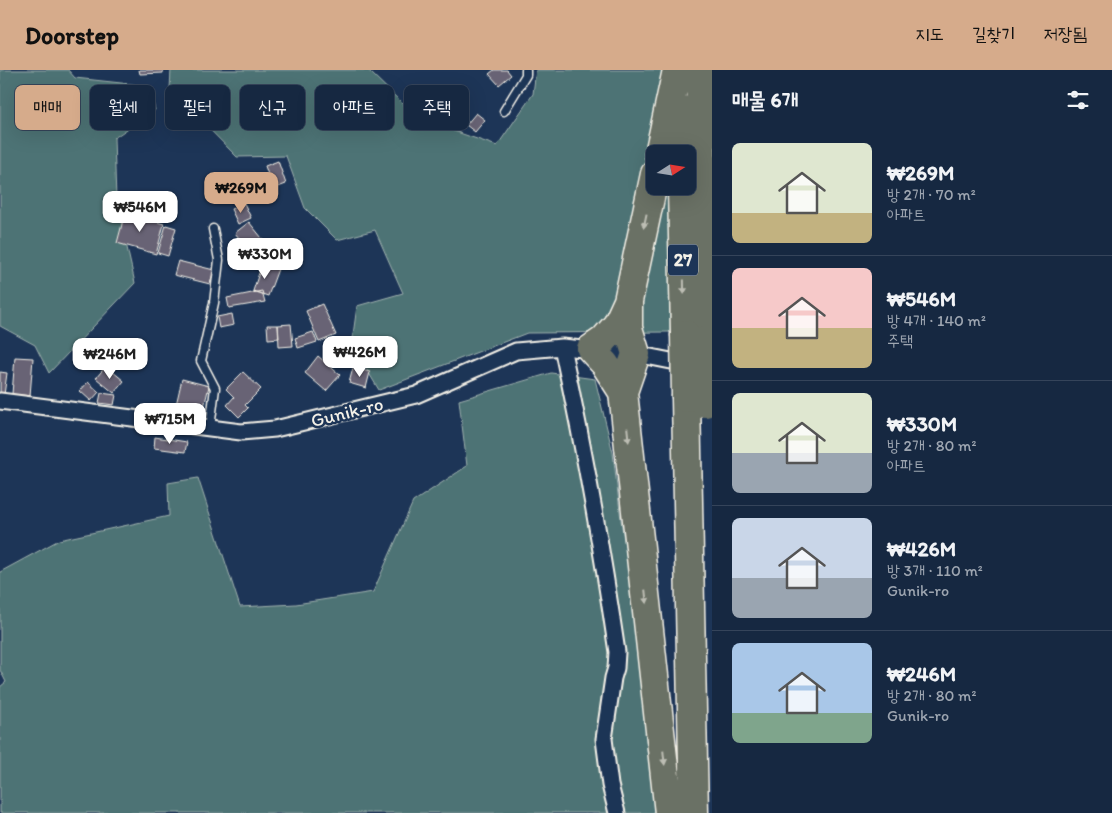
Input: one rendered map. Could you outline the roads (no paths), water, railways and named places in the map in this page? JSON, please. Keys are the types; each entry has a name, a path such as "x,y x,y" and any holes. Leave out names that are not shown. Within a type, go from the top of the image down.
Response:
{"highway":[{"path":"661,145 678,70"},
{"path":"678,70 681,145"},
{"name":"27","path":"700,70 695,338 701,757 706,813"},
{"path":"704,70 712,111"},
{"path":"651,195 628,301 628,328 636,354 623,392 670,813"},
{"name":"27","path":"683,195 695,338"},
{"path":"623,392 605,364 591,349 604,340 617,325 628,301"},
{"name":"27","path":"694,813 696,401"}],"street":[{"name":"Gunik-ro","path":"0,401 240,432 275,429 416,395 516,352 562,347 591,349 636,354 712,370"},
{"path":"562,347 602,556 617,652 604,739 610,784 617,813"}],"lane":[{"path":"504,110 526,75 526,70"},
{"path":"210,428 215,388 201,361 214,303 219,260 213,229"}]}
